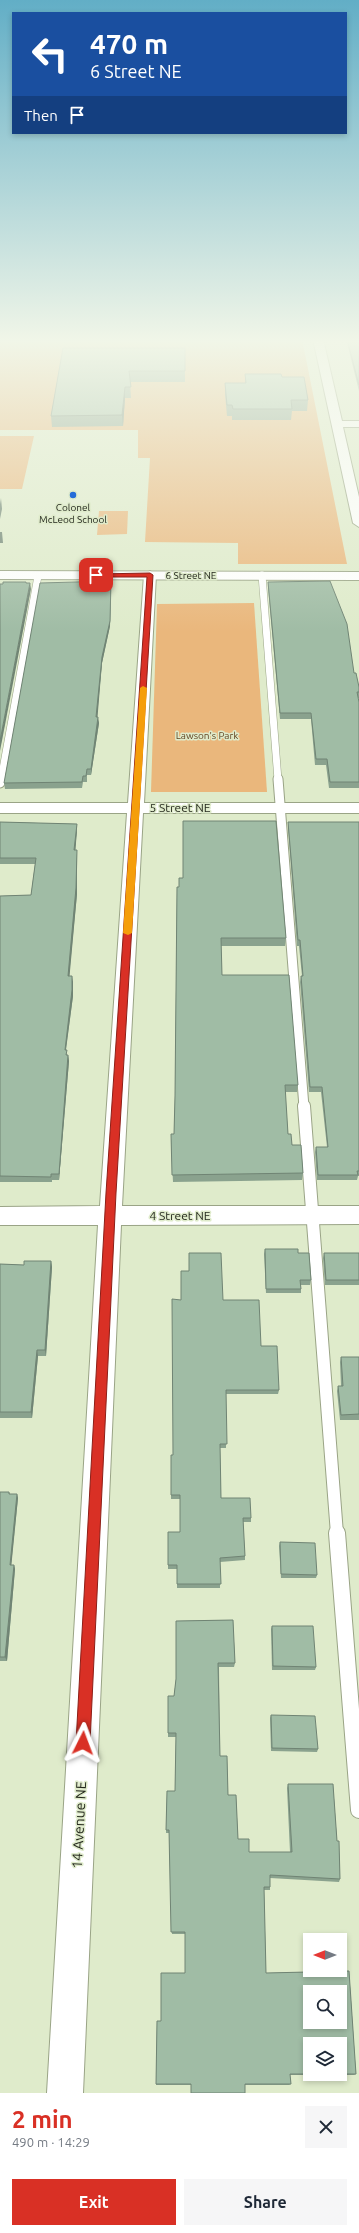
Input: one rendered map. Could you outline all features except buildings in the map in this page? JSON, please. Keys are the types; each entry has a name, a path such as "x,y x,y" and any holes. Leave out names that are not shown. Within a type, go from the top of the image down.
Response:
{"street":[{"path":"341,437 359,523"},
{"name":"6 Street NE","path":"0,575 359,576"},
{"name":"14 Avenue NE","path":"65,2093 110,1216 150,575"},
{"name":"5 Street NE","path":"0,808 359,808"},
{"name":"4 Street NE","path":"0,1216 359,1215"}],"lane":[{"path":"262,575 311,1216 359,1810"},
{"path":"0,783 38,576"}],"green space":[{"path":"0,437 34,437 22,489 0,489"},
{"path":"138,437 322,437 347,564 238,564 238,543 145,542 150,458 138,458"},
{"path":"99,511 128,511 127,534 97,535"},
{"name":"Lawson's Park","path":"254,603 267,792 151,792 157,604"}],"slow traffic":[{"path":"128,933 143,688"}],"place":[{"name":"Colonel McLeod School","path":"73,495"}],"route":[{"path":"83,1743 111,1193 150,575 96,575"}]}
